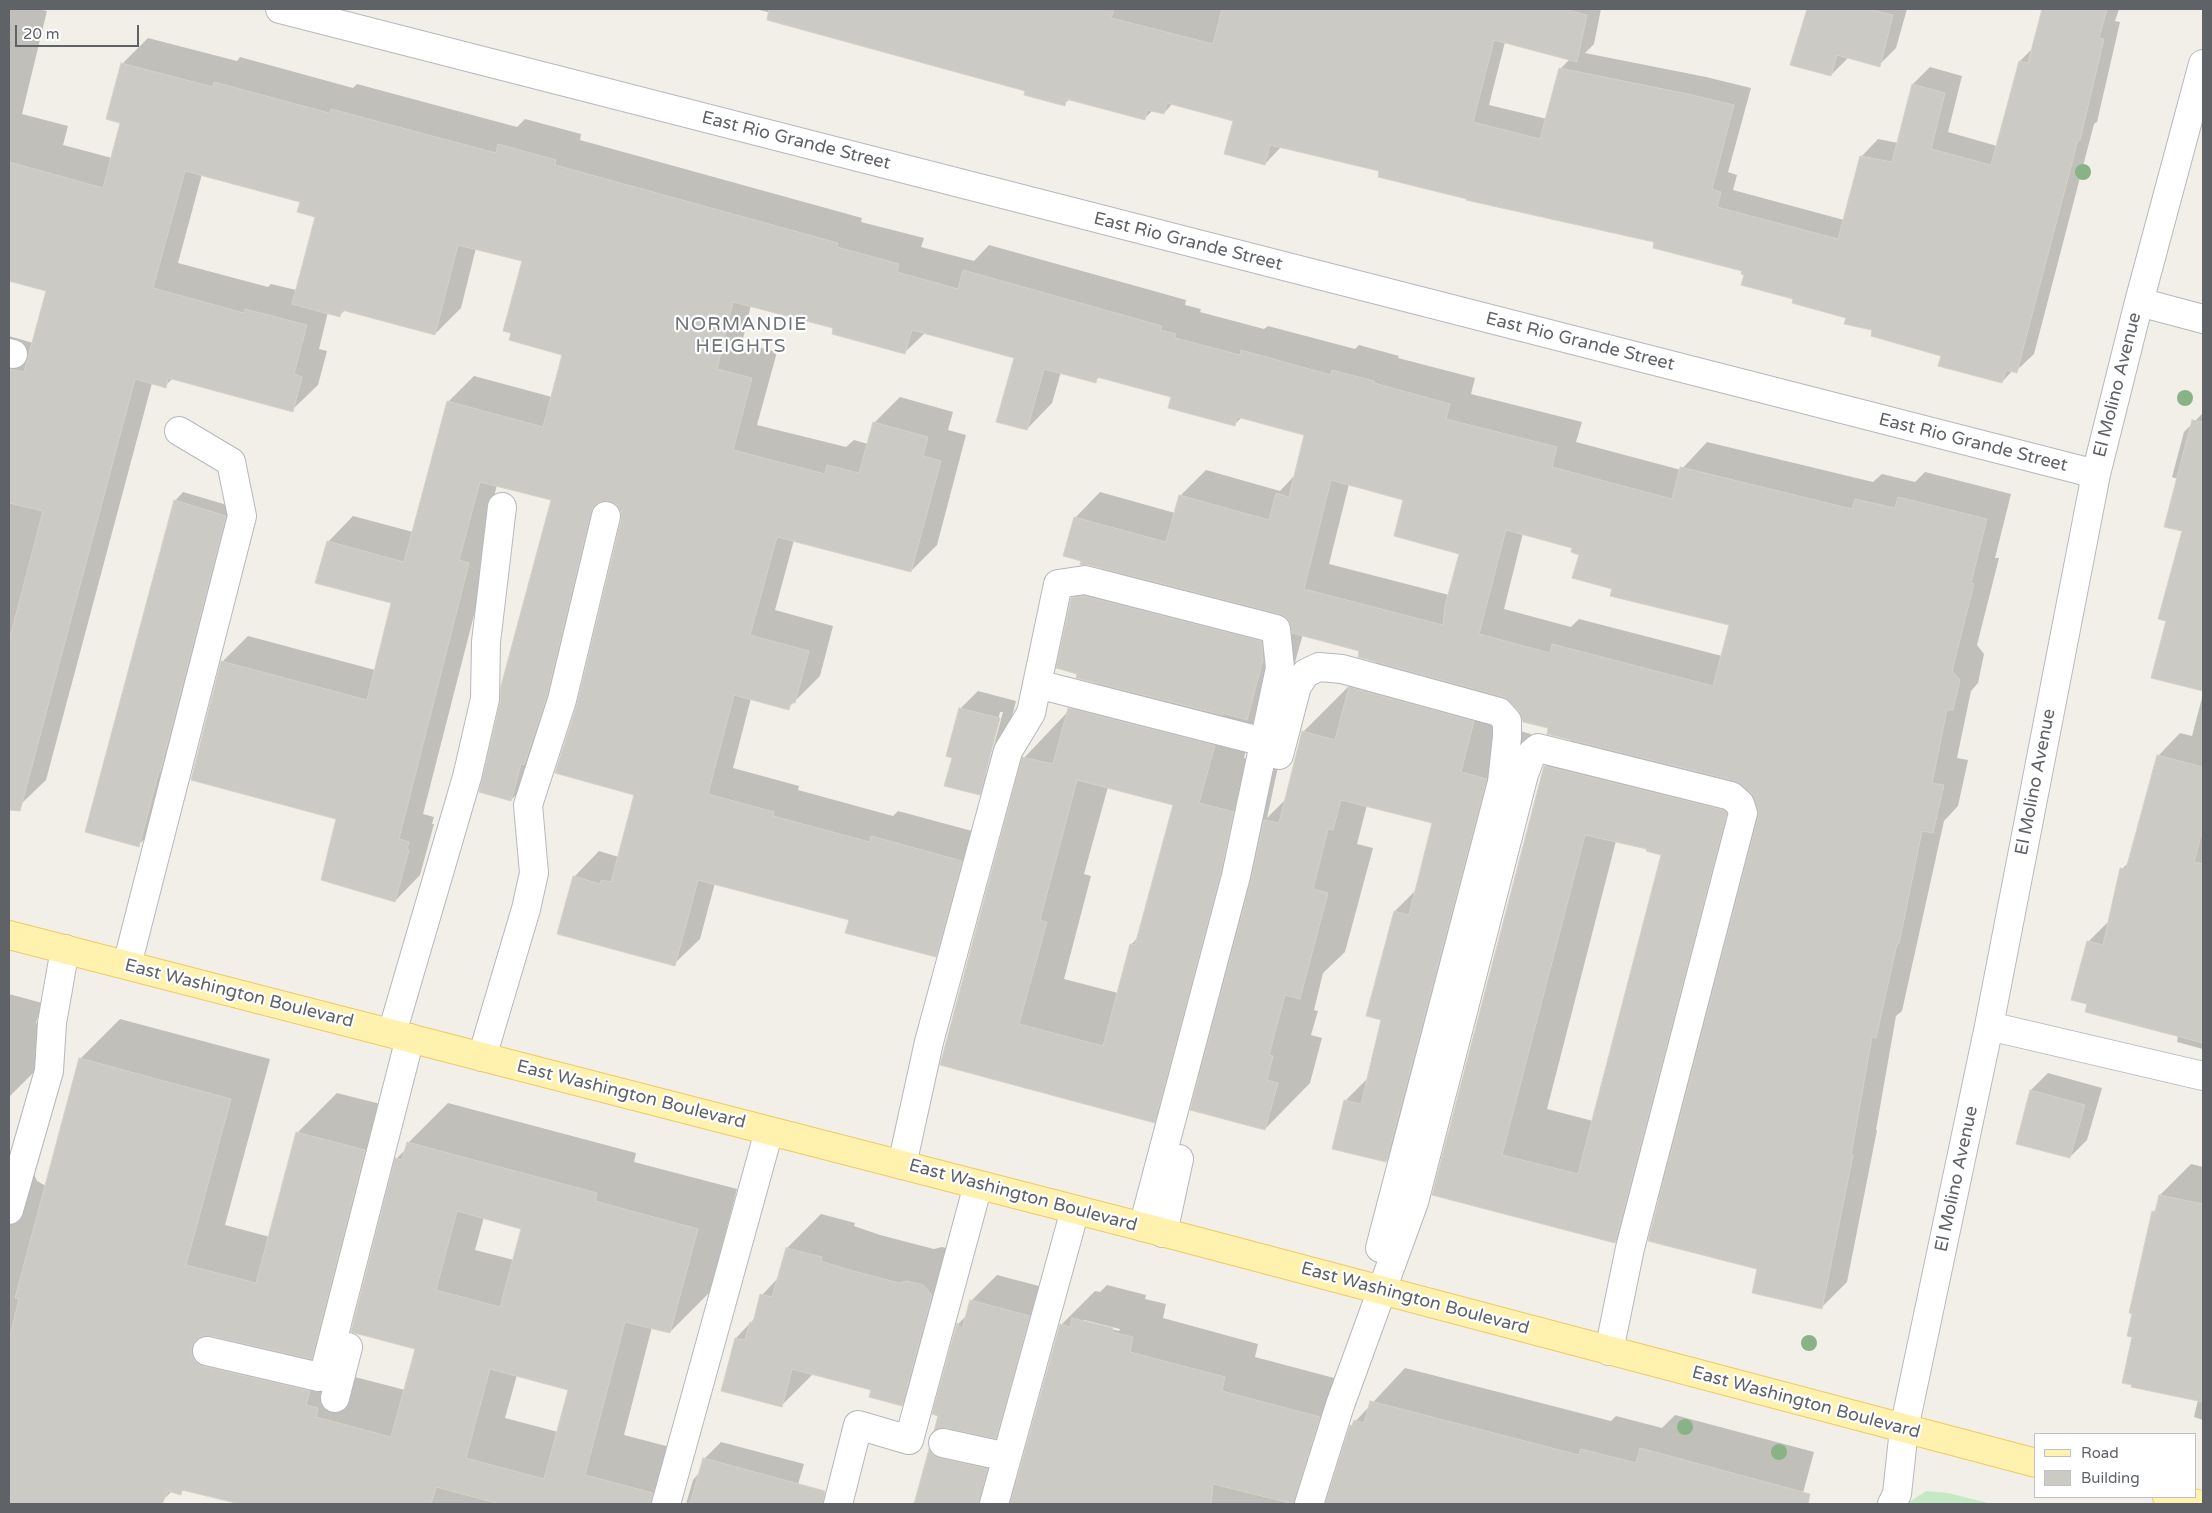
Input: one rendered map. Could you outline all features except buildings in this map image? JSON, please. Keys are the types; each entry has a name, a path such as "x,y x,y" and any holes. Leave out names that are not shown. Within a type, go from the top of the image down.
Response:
{"main road":[{"name":"East Washington Boulevard","path":"9,935 978,1184 2034,1462"},
{"path":"2172,1498 2197,1504"}],"street":[{"name":"East Rio Grande Street","path":"280,9 2096,474"},
{"name":"El Molino Avenue","path":"1892,1504 1897,1494 1904,1429 1989,1026 2096,474 2139,302 2203,64"},
{"path":"2139,302 2203,319"},
{"path":"127,965 242,516 231,462 179,431"},
{"path":"207,1351 319,1377 326,1366 410,1038 466,777 485,698 486,642 502,507"},
{"path":"482,1057 534,873 528,805 562,700 606,516"},
{"path":"902,1165 929,1042 1008,750 1031,713 1058,584 1085,580 1276,629 1280,668 1236,876 1153,1230"},
{"path":"1153,1230 1179,1162 1297,686 1306,673 1320,667 1342,669 1499,712 1506,721 1507,736 1502,782 1376,1289 1309,1504"},
{"path":"1037,684 1264,742"},
{"path":"1376,1289 1414,1202 1524,774 1532,752 1538,748 1546,749 1731,796 1740,804 1743,813 1630,1248 1609,1351"},
{"path":"9,1210 48,1071 52,1023 65,949"},
{"path":"1989,1026 2203,1076"},
{"path":"335,1398 399,1145 410,1038"},
{"path":"666,1504 769,1131"},
{"path":"838,1504 858,1425 909,1440 978,1184"},
{"path":"994,1504 1075,1210"},
{"path":"943,1443 1007,1458"}],"green space":[{"path":"1926,1491 1948,1493 1992,1504 1906,1504"}],"district":[{"name":"NORMANDIE HEIGHTS","path":"741,336"}]}
